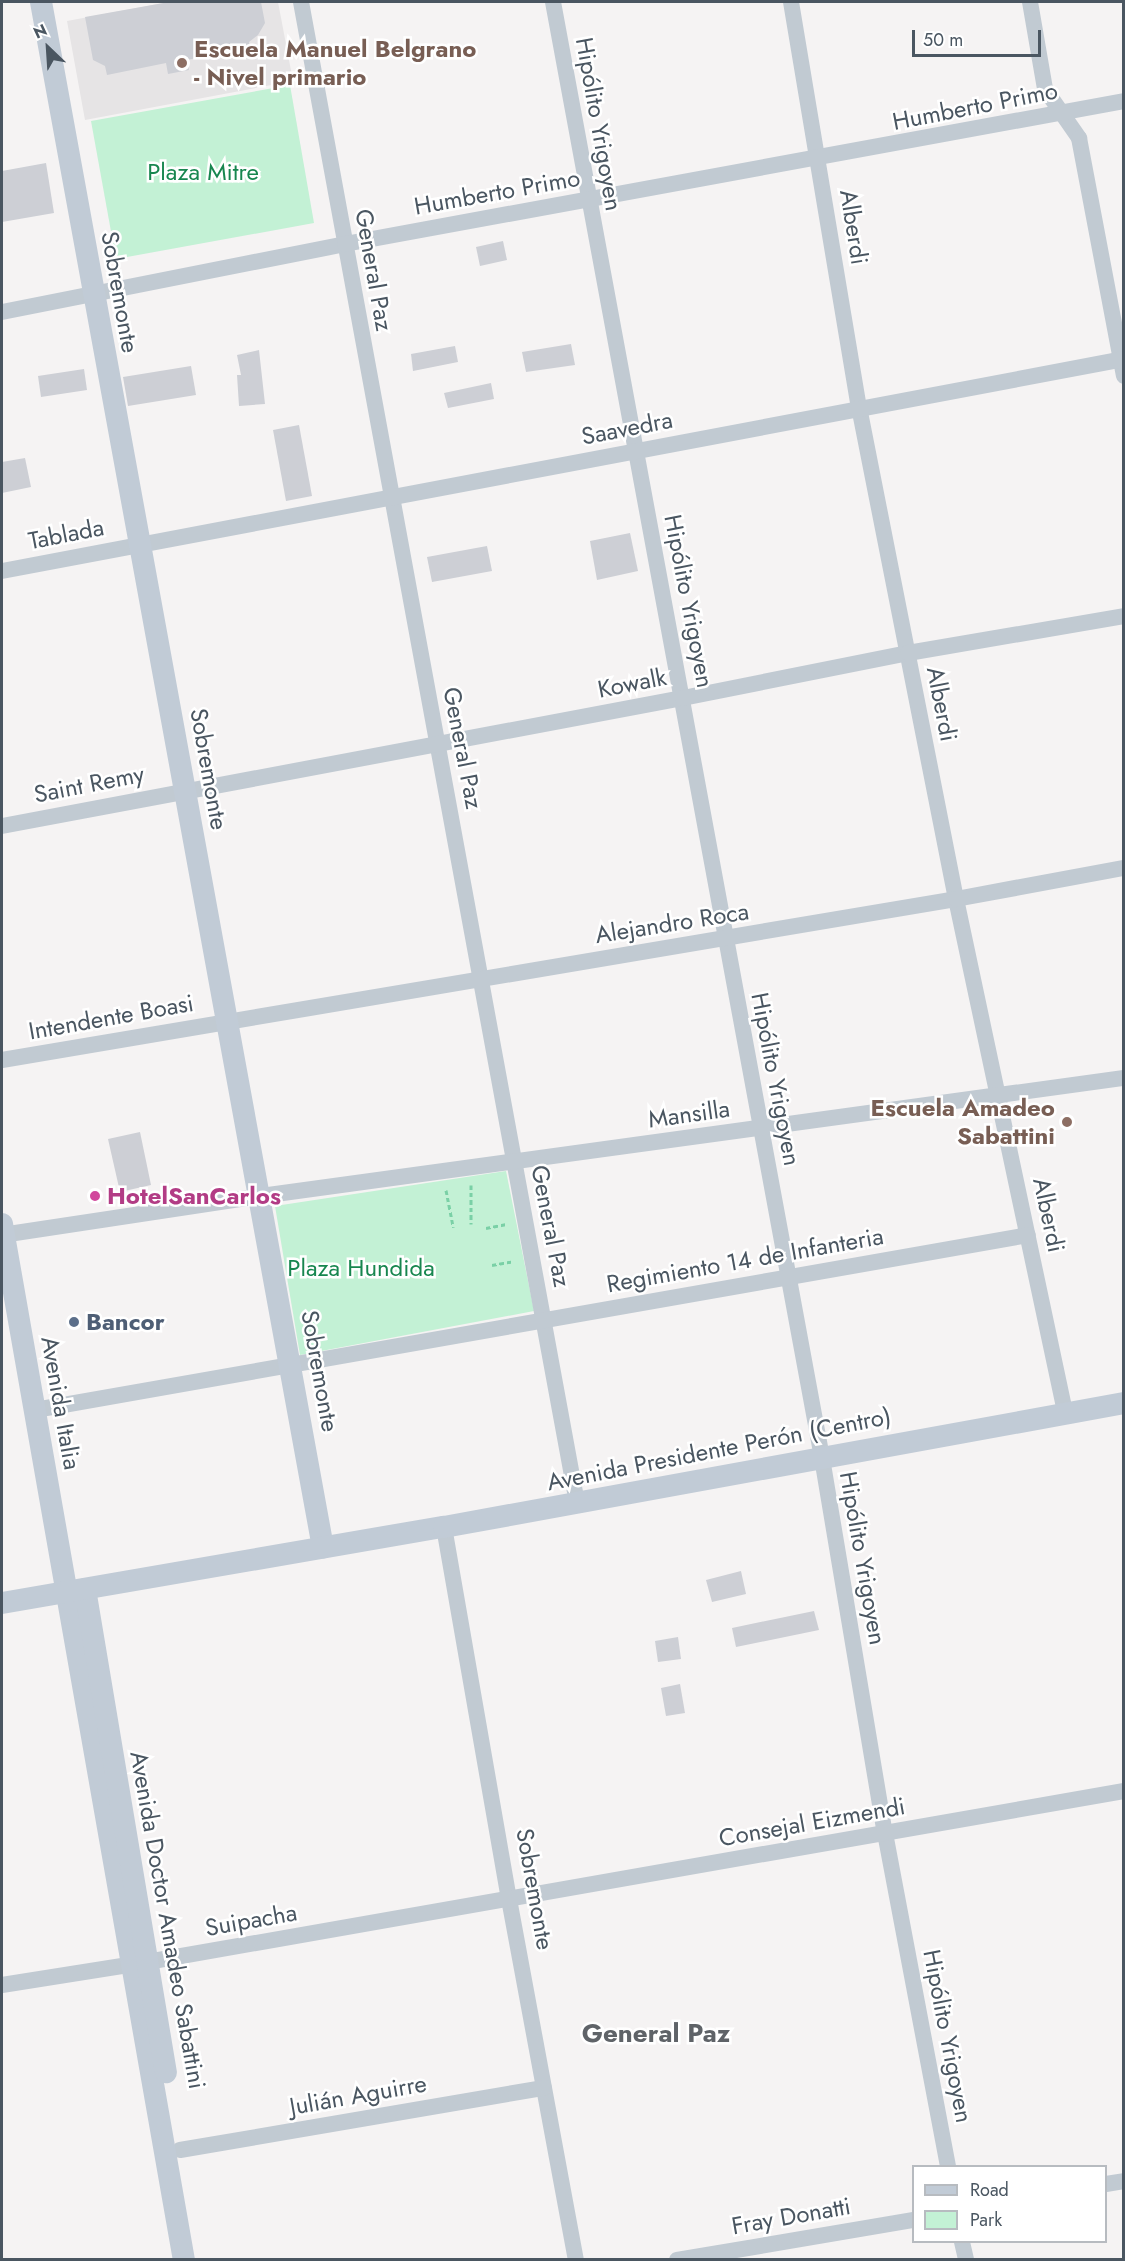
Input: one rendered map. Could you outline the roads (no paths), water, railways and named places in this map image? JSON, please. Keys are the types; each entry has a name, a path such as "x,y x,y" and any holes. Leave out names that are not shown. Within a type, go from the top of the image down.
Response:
{"main road":[{"name":"Sobremonte","path":"41,2 93,295 292,1365 323,1547"},
{"name":"Avenida Italia","path":"2,1231 34,1410 75,1590"},
{"name":"Avenida Presidente Perón (Centro)","path":"2,1603 444,1527 1124,1403"},
{"name":"Avenida Doctor Amadeo Sabattini","path":"75,1590 139,1963 184,2259"},
{"name":"Avenida Doctor Amadeo Sabattini","path":"139,1963 180,2150 200,2259"}],"street":[{"name":"General Paz","path":"301,2 390,497 438,744 577,1503"},
{"name":"Hipólito Yrigoyen","path":"553,2 822,1458 885,1833 948,2165"},
{"name":"Alberdi","path":"791,2 860,407 956,899 1065,1412"},
{"path":"1030,2 1045,89 1079,138 1123,365"},
{"name":"Humberto Primo","path":"2,312 345,244 1124,101"},
{"name":"Saavedra","path":"140,544 860,407 1123,365"},
{"name":"Tablada","path":"2,571 140,544"},
{"name":"Kowalk","path":"185,790 683,698 908,653 1124,616"},
{"name":"Saint Remy","path":"2,826 185,790"},
{"name":"Alejandro Roca","path":"229,1021 725,939 1124,868"},
{"name":"Intendente Boasi","path":"2,1060 229,1021"},
{"name":"Mansilla","path":"2,1231 1124,1078"},
{"name":"Regimiento 14 de Infanteria","path":"34,1410 1028,1235"},
{"name":"Sobremonte","path":"444,1527 509,1899 576,2259"},
{"name":"Consejal Eizmendi","path":"509,1899 1124,1791"},
{"name":"Suipacha","path":"2,1985 509,1899"},
{"name":"Julián Aguirre","path":"180,2150 544,2088"},
{"path":"1107,2184 1124,2181"},
{"name":"Fray Donatti","path":"677,2259 912,2220"},
{"path":"962,2243 966,2259"}],"place":[{"name":"Escuela Manuel Belgrano - Nivel primario","path":"182,63"},
{"name":"Escuela Amadeo Sabattini","path":"1067,1122"},
{"name":"HotelSanCarlos","path":"95,1196"},
{"name":"Bancor","path":"74,1322"}],"district":[{"name":"General Paz","path":"656,2034"}],"park label":[{"name":"Plaza Mitre","path":"203,172"},
{"name":"Plaza Hundida","path":"361,1268"}]}
